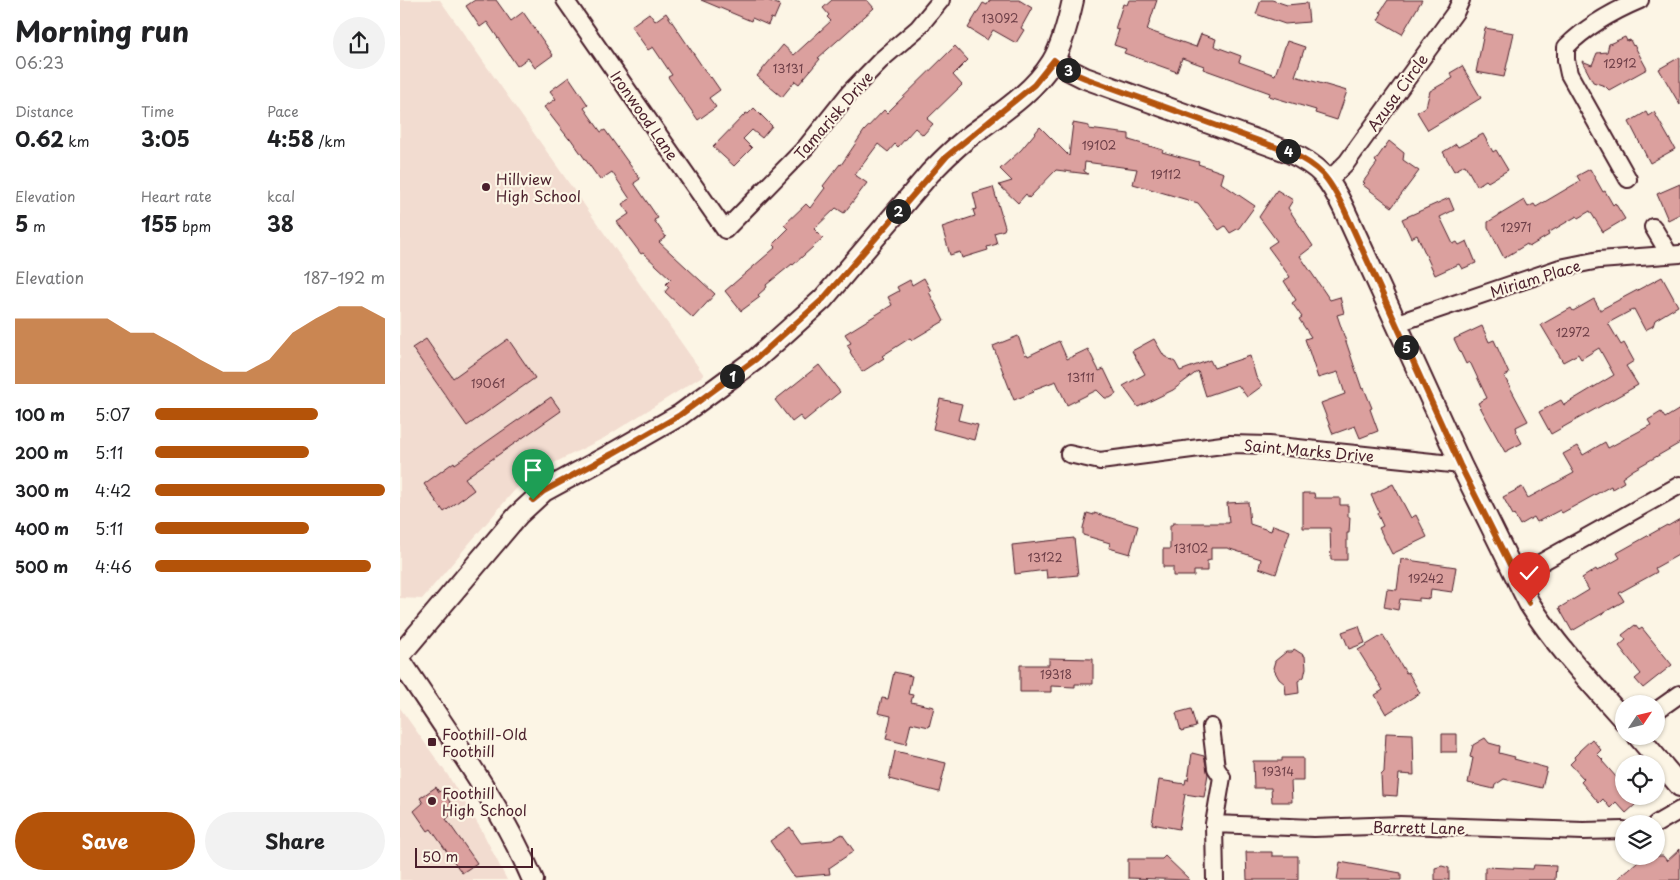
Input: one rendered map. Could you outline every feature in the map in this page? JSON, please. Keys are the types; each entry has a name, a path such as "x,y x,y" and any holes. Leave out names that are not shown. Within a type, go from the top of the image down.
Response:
{"street":[{"name":"Ironwood Lane","path":"564,0 725,230"},
{"name":"Tamarisk Drive","path":"725,230 806,147 850,92 882,59 918,28 941,0"},
{"path":"400,655 533,500 544,491 680,415 756,359 823,299 947,156 1034,85 1054,60 1073,0"},
{"name":"Azusa Circle","path":"1329,180 1347,162 1462,0"},
{"path":"1628,179 1569,74 1566,47 1577,36 1614,13 1640,0"},
{"path":"1054,60 1066,70 1085,78 1289,152 1311,163 1329,180 1344,209 1460,465 1529,603 1542,624 1615,709"},
{"path":"1653,227 1675,254"},
{"name":"Miriam Place","path":"1396,324 1560,268 1599,260 1675,254"},
{"name":"Saint Marks Drive","path":"1069,454 1100,461 1230,444 1269,445 1460,465"},
{"path":"1515,577 1680,485"},
{"path":"400,660 492,799 510,831 533,880"},
{"path":"1665,705 1680,694"},
{"path":"1211,727 1216,768 1222,777 1214,824 1215,880"},
{"path":"1646,745 1680,786"},
{"path":"1665,820 1680,810"},
{"name":"Barrett Lane","path":"1214,824 1314,828 1400,826 1615,830"}],"shaded area":[{"name":"Hillview High School","path":"400,0 440,0 704,375 604,438 554,463 523,482 422,599 400,598"},
{"name":"Foothill High School","path":"400,708 447,774 481,829 507,880 400,880"}],"building":[{"path":"475,0 496,0 511,21 523,12 553,55 535,68 528,58 517,66 487,22 480,27 466,6"},
{"path":"701,0 767,0 780,5 774,19 771,18 768,25 752,18 751,21"},
{"path":"832,0 867,0 874,8 818,58 820,59 799,84 795,81 782,97 757,76 783,45 794,55 831,21 823,8"},
{"path":"990,0 1019,0 1032,8 1021,28 1024,30 1016,43 993,30 987,40 968,28 983,3 987,5"},
{"path":"1129,0 1157,0 1147,30 1196,47 1201,34 1216,39 1214,46 1241,56 1239,62 1275,75 1287,41 1305,47 1295,76 1347,91 1337,120 1315,113 1316,110 1269,96 1270,93 1203,69 1204,66 1182,58 1177,72 1124,53 1126,49 1114,45 1119,30 1115,29 1123,4 1127,5"},
{"path":"1261,0 1272,0 1287,5 1307,3 1309,22 1285,24 1256,14"},
{"path":"1388,0 1422,0 1402,34 1378,20 1382,13 1380,12"},
{"path":"649,13 655,21 666,13 720,90 709,98 716,107 698,120 668,77 672,75 653,47 648,50 631,26"},
{"path":"1485,28 1514,33 1504,77 1476,72"},
{"path":"1625,37 1627,41 1630,40 1634,45 1647,69 1609,90 1605,86 1593,82 1582,61 1592,65 1597,53 1607,52 1609,44"},
{"path":"955,46 968,60 953,75 962,85 927,119 933,124 923,135 915,128 898,147 895,144 888,152 878,144 855,175 867,183 844,213 836,208 814,229 823,238 793,265 766,285 767,287 758,295 760,297 741,311 725,291 776,247 773,244 788,229 784,225 806,204 810,208 825,188 823,186 841,165 864,131 884,110 887,113"},
{"path":"1680,57 1680,105 1659,69"},
{"path":"1462,66 1481,98 1428,130 1417,112 1426,107 1430,91 1453,78 1450,73"},
{"path":"569,77 588,105 584,108 601,132 605,130 640,179 634,183 658,218 654,220 666,237 659,242 715,294 693,318 665,292 669,287 666,284 671,279 643,253 641,254 617,222 629,214 622,204 630,199 612,172 600,180 570,138 544,107 556,99 550,91"},
{"path":"754,108 772,126 762,138 752,130 743,139 752,148 734,166 713,147 746,113 748,114"},
{"path":"1646,112 1648,116 1654,112 1675,149 1650,163 1629,122"},
{"path":"1073,123 1089,126 1089,129 1129,134 1129,140 1163,150 1162,152 1199,162 1198,164 1224,173 1221,183 1255,206 1239,228 1230,233 1225,226 1219,230 1198,203 1133,184 1137,169 1085,162 1084,171 1088,174 1056,170 1029,198 1026,194 1018,203 999,185 1012,181 1000,169 1021,150 1040,127 1069,156"},
{"path":"1483,134 1493,152 1496,150 1508,170 1477,186 1465,165 1454,171 1443,152 1456,144 1458,147"},
{"path":"1389,141 1404,153 1403,160 1419,171 1392,207 1363,185 1365,183 1363,182 1377,163 1375,161"},
{"path":"1590,169 1603,192 1605,191 1613,205 1615,203 1625,219 1603,232 1590,211 1578,218 1577,216 1548,233 1549,235 1529,247 1527,244 1504,258 1488,227 1488,222 1524,200 1528,207 1534,204 1536,207 1580,181 1577,176"},
{"path":"1680,184 1680,214 1668,220 1657,194"},
{"path":"993,187 1005,227 1004,230 994,233 997,244 987,247 988,250 962,258 960,252 950,255 942,227 975,216 973,210 977,209 973,193"},
{"path":"1277,190 1293,200 1288,208 1313,246 1300,256 1330,300 1340,297 1344,313 1337,315 1362,389 1364,388 1372,408 1370,409 1378,431 1360,438 1355,426 1333,434 1321,403 1345,394 1338,372 1318,378 1305,339 1311,337 1299,319 1302,317 1292,303 1296,300 1284,281 1290,277 1268,247 1277,241 1259,217"},
{"path":"1449,198 1454,210 1440,217 1453,244 1457,242 1459,245 1467,241 1476,263 1462,269 1459,264 1435,275 1417,235 1411,238 1402,219"},
{"path":"1662,277 1678,306 1655,320 1653,326 1645,330 1634,309 1608,323 1621,345 1624,343 1634,361 1626,366 1638,385 1551,434 1539,412 1561,400 1564,405 1614,375 1599,348 1581,359 1578,354 1563,362 1541,325 1571,308 1573,311 1594,299 1600,310"},
{"path":"924,278 944,321 912,340 910,338 862,372 850,352 847,345 851,343 845,334 892,305 888,297 899,291 897,287 910,280 912,285"},
{"path":"1482,326 1489,342 1494,340 1509,374 1504,376 1528,421 1516,427 1516,432 1522,443 1505,452 1478,403 1487,398 1471,364 1469,362 1466,364 1454,339"},
{"path":"1018,336 1025,355 1027,354 1028,356 1059,341 1067,359 1088,349 1099,371 1104,369 1116,394 1110,398 1105,398 1097,390 1067,405 1056,381 1032,390 1034,392 1014,400 993,346"},
{"path":"426,339 453,378 508,339 535,378 467,426 412,348"},
{"path":"1154,339 1164,356 1175,362 1180,371 1210,360 1214,368 1250,356 1256,377 1262,386 1247,397 1238,385 1206,396 1198,371 1173,390 1138,407 1123,386 1145,374 1132,351"},
{"path":"819,365 840,392 804,421 800,416 792,422 775,400"},
{"path":"551,397 561,411 465,478 474,490 444,512 424,484"},
{"path":"940,399 962,404 958,420 978,425 974,440 933,429"},
{"path":"1680,409 1680,443 1633,470 1622,478 1624,482 1612,489 1611,486 1562,513 1560,510 1537,522 1534,517 1520,525 1513,515 1503,497 1522,487 1528,498 1574,473 1563,454 1578,446 1583,455 1605,442 1608,448 1651,425 1648,420 1661,412 1665,418"},
{"path":"1393,484 1411,518 1416,515 1427,537 1392,554 1379,528 1383,526 1371,495"},
{"path":"1303,493 1314,493 1315,498 1340,498 1340,505 1348,505 1348,517 1350,517 1349,533 1347,533 1347,560 1331,560 1330,528 1303,528"},
{"path":"1248,502 1250,524 1271,531 1273,525 1290,531 1276,574 1259,568 1261,559 1227,548 1211,548 1211,560 1207,561 1207,571 1194,571 1194,576 1173,576 1173,567 1163,567 1163,549 1170,549 1170,525 1173,523 1229,523 1227,503"},
{"path":"1087,513 1094,515 1094,513 1138,526 1130,554 1109,548 1110,543 1083,535"},
{"path":"1680,519 1680,554 1655,568 1657,572 1619,593 1624,601 1572,631 1559,608 1589,590 1582,578 1620,558 1617,553"},
{"path":"1074,538 1078,575 1047,578 1046,570 1015,574 1012,545"},
{"path":"1401,559 1456,567 1452,592 1431,589 1430,599 1419,598 1419,601 1400,599 1398,610 1384,607 1387,589 1397,590"},
{"path":"1635,625 1639,630 1642,628 1672,665 1643,688 1635,679 1641,674 1619,646 1626,640 1622,635"},
{"path":"1359,626 1365,643 1349,649 1342,632"},
{"path":"1383,635 1420,693 1386,714 1375,695 1383,690 1358,650"},
{"path":"1294,649 1305,656 1306,668 1304,677 1298,681 1299,693 1286,695 1285,684 1279,679 1273,668 1275,661 1286,652 1292,652"},
{"path":"1049,658 1093,659 1093,684 1075,684 1075,687 1051,686 1051,692 1020,692 1020,665 1049,665"},
{"path":"894,672 912,676 908,694 913,695 911,702 934,707 929,727 911,723 906,744 886,739 891,716 878,713 882,698 888,699"},
{"path":"1191,709 1196,727 1181,731 1176,713"},
{"path":"1386,733 1413,734 1414,775 1399,774 1397,796 1382,795 1381,775 1384,772"},
{"path":"1442,734 1457,734 1457,752 1442,752"},
{"path":"1485,738 1489,743 1500,746 1499,753 1547,768 1542,788 1504,779 1495,785 1494,789 1468,783 1473,758 1470,757 1473,745"},
{"path":"1592,739 1601,750 1597,754 1615,776 1615,803 1610,808 1603,799 1599,803 1581,782 1584,779 1570,764 1579,751"},
{"path":"895,751 946,763 939,792 889,779"},
{"path":"1192,753 1204,756 1208,774 1204,797 1185,794 1179,829 1152,824 1159,780 1185,784 1186,779 1188,780"},
{"path":"1282,758 1303,758 1303,781 1291,781 1292,802 1272,802 1271,788 1254,788 1253,761 1282,761"},
{"path":"436,787 439,792 442,790 456,811 446,819 477,863 462,873 431,829 428,831 414,811 423,803 420,798"},
{"path":"1619,805 1635,805 1626,813"},
{"path":"790,827 801,843 832,840 842,834 854,851 829,868 830,874 794,877 770,841"},
{"path":"1680,849 1680,880 1616,880 1634,865 1665,865 1665,858 1667,861"},
{"path":"1246,852 1272,852 1272,856 1298,856 1298,880 1247,880"},
{"path":"1165,856 1190,880 1128,878 1128,859 1162,859"},
{"path":"1340,862 1401,873 1401,880 1337,880"},
{"path":"1534,865 1556,866 1555,880 1485,880 1485,867 1533,869"},
{"path":"1442,866 1449,868 1449,880 1435,880 1435,868"}],"place":[{"name":"Hillview High School","path":"486,187"},
{"name":"Foothill-Old Foothill","path":"432,742"},
{"name":"Foothill High School","path":"432,801"}],"route":[{"path":"533,500 544,491 680,415 756,359 823,299 930,173 968,137 1019,99 1045,73 1054,60 1066,70 1085,78 1289,152 1311,163 1329,180 1344,209 1460,465 1529,603"}]}
